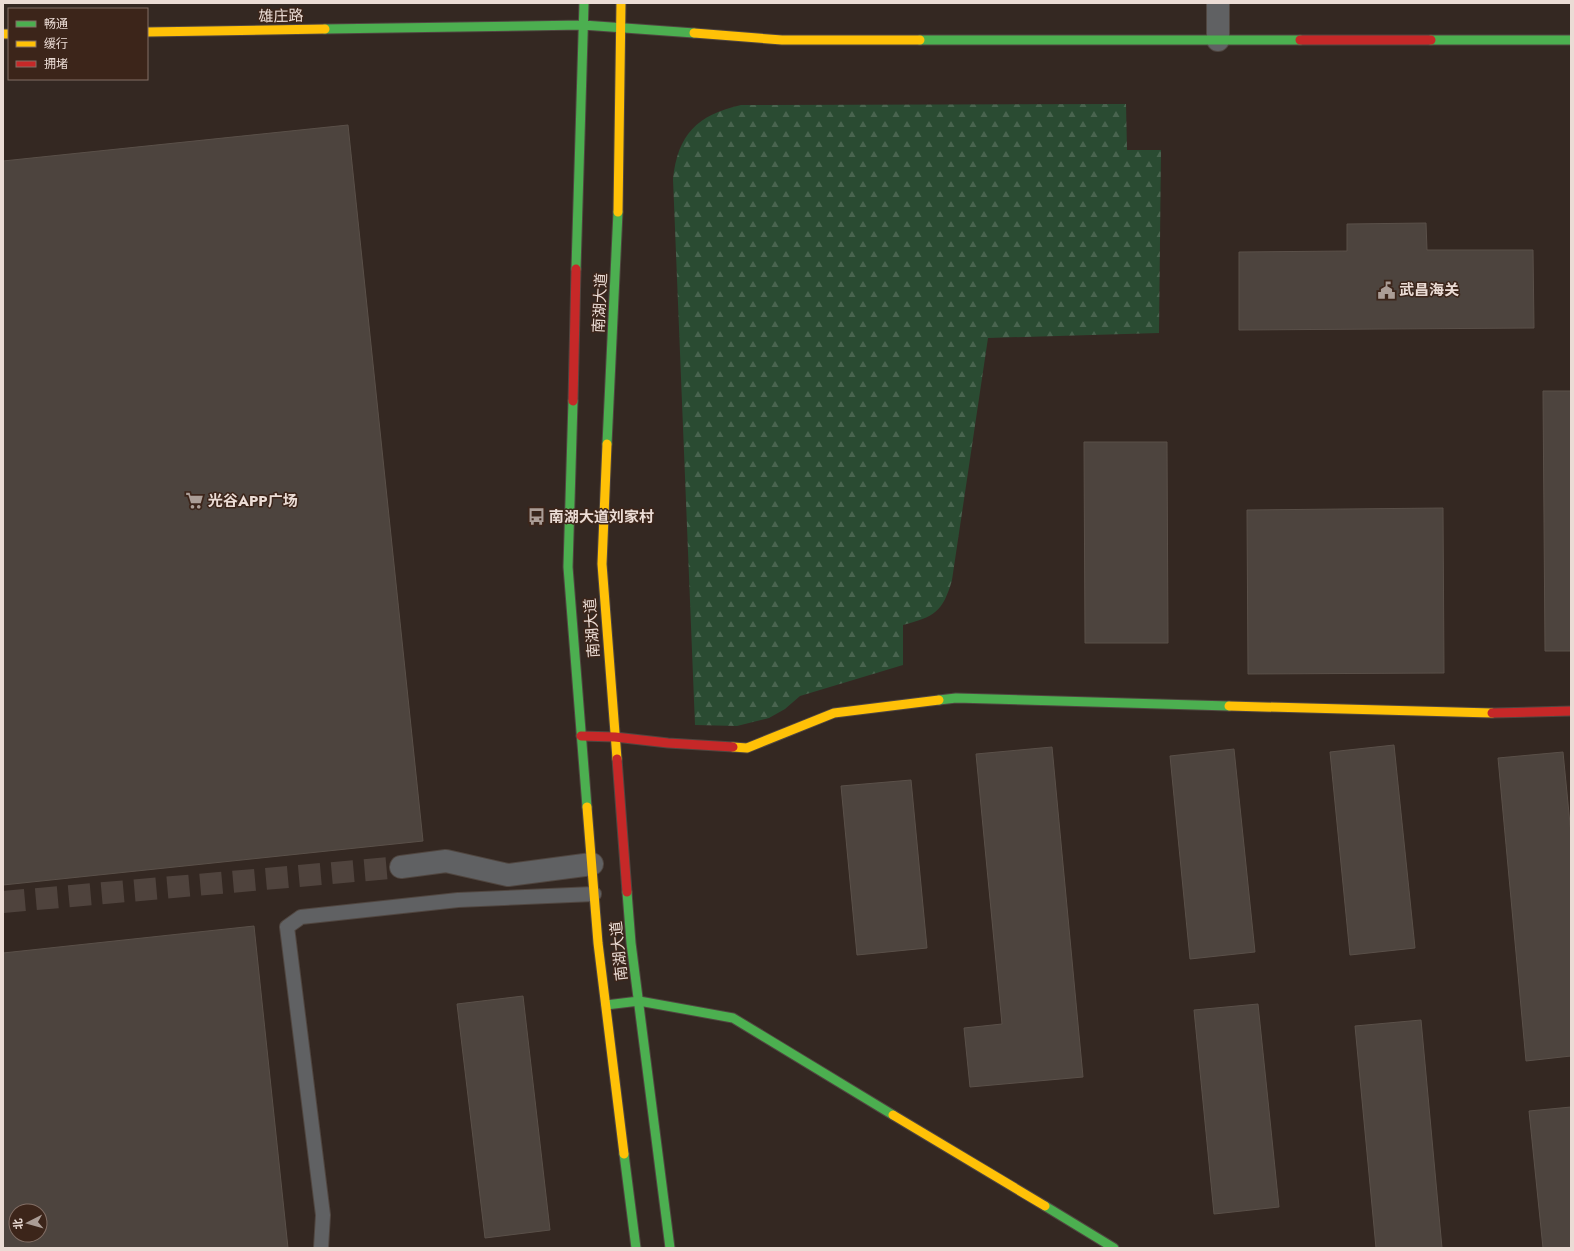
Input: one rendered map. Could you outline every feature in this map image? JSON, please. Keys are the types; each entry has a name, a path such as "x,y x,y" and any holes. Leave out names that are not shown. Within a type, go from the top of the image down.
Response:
{"main road":[{"name":"南湖大道","path":"584,3 568,567 598,943 636,1248"},
{"name":"南湖大道","path":"621,3 618,204 602,564 631,943 670,1248"},
{"name":"雄庄路","path":"148,32 583,25 782,40 1571,40"},
{"path":"582,736 615,737 668,743 747,748 834,713 956,698 1476,714 1571,711"},
{"path":"606,1005 639,1002 733,1018 1114,1248"}],"street":[{"path":"1218,3 1218,40"},
{"path":"401,867 446,861 508,875 592,864"}],"lane":[{"path":"321,1248 324,1215 287,927 301,917 309,916 458,900 594,894"}],"green space":[{"path":"1126,104 1127,150 1161,150 1159,333 988,338 952,580 945,599 936,612 930,616 903,625 903,665 800,696 785,709 769,718 737,726 695,725 673,179 676,163 685,138 701,121 713,114 741,105"}],"building":[{"name":"光谷APP广场","path":"348,125 423,841 3,885 3,161"},
{"name":"武昌海关","path":"1426,223 1427,250 1533,250 1534,328 1239,330 1239,252 1347,251 1347,224"},
{"path":"1543,391 1571,391 1571,651 1545,651"},
{"path":"1084,442 1167,442 1168,643 1085,643"},
{"path":"1443,508 1444,673 1248,674 1247,510"},
{"path":"1394,745 1415,948 1350,955 1330,752"},
{"path":"1052,747 1083,1077 970,1087 964,1028 1002,1024 976,754"},
{"path":"1234,749 1255,952 1190,959 1170,756"},
{"path":"1563,752 1571,834 1571,1056 1526,1061 1498,758"},
{"path":"911,780 927,948 857,955 841,786"},
{"path":"254,926 288,1248 3,1248 3,953"},
{"path":"523,996 550,1230 485,1238 457,1004"},
{"path":"1258,1004 1279,1207 1214,1214 1194,1010"},
{"path":"1421,1020 1442,1248 1376,1248 1355,1026"},
{"path":"1571,1107 1571,1248 1543,1248 1529,1111"}],"tunnel":[{"path":"3,902 401,867"}],"traffic: fast":[{"path":"576,269 584,3"},
{"path":"325,29 583,25 694,33"},
{"path":"920,40 1300,40"},
{"path":"1431,40 1571,40"},
{"path":"607,444 618,212"},
{"path":"573,401 568,567 587,807"},
{"path":"939,700 956,698 1229,706"},
{"path":"627,892 631,943 670,1248"},
{"path":"606,1005 639,1001 733,1018 893,1115"},
{"path":"624,1154 636,1248"},
{"path":"1045,1206 1114,1248"}],"traffic: slow":[{"path":"618,212 621,3"},
{"path":"148,32 325,29"},
{"path":"694,33 782,40 920,40"},
{"path":"3,34 8,34"},
{"path":"607,444 602,564 617,759"},
{"path":"733,747 747,748 834,713 939,700"},
{"path":"1229,706 1492,713"},
{"path":"587,807 598,943 624,1154"},
{"path":"893,1115 1045,1206"}],"traffic: jam":[{"path":"1300,40 1431,40"},
{"path":"573,401 576,269"},
{"path":"1492,713 1571,711"},
{"path":"581,736 615,737 668,743 733,747"},
{"path":"617,759 627,892"}],"place":[{"name":"武昌海关","path":"1386,290"},
{"name":"光谷APP广场","path":"195,501"},
{"name":"南湖大道刘家村","path":"536,517"}]}
